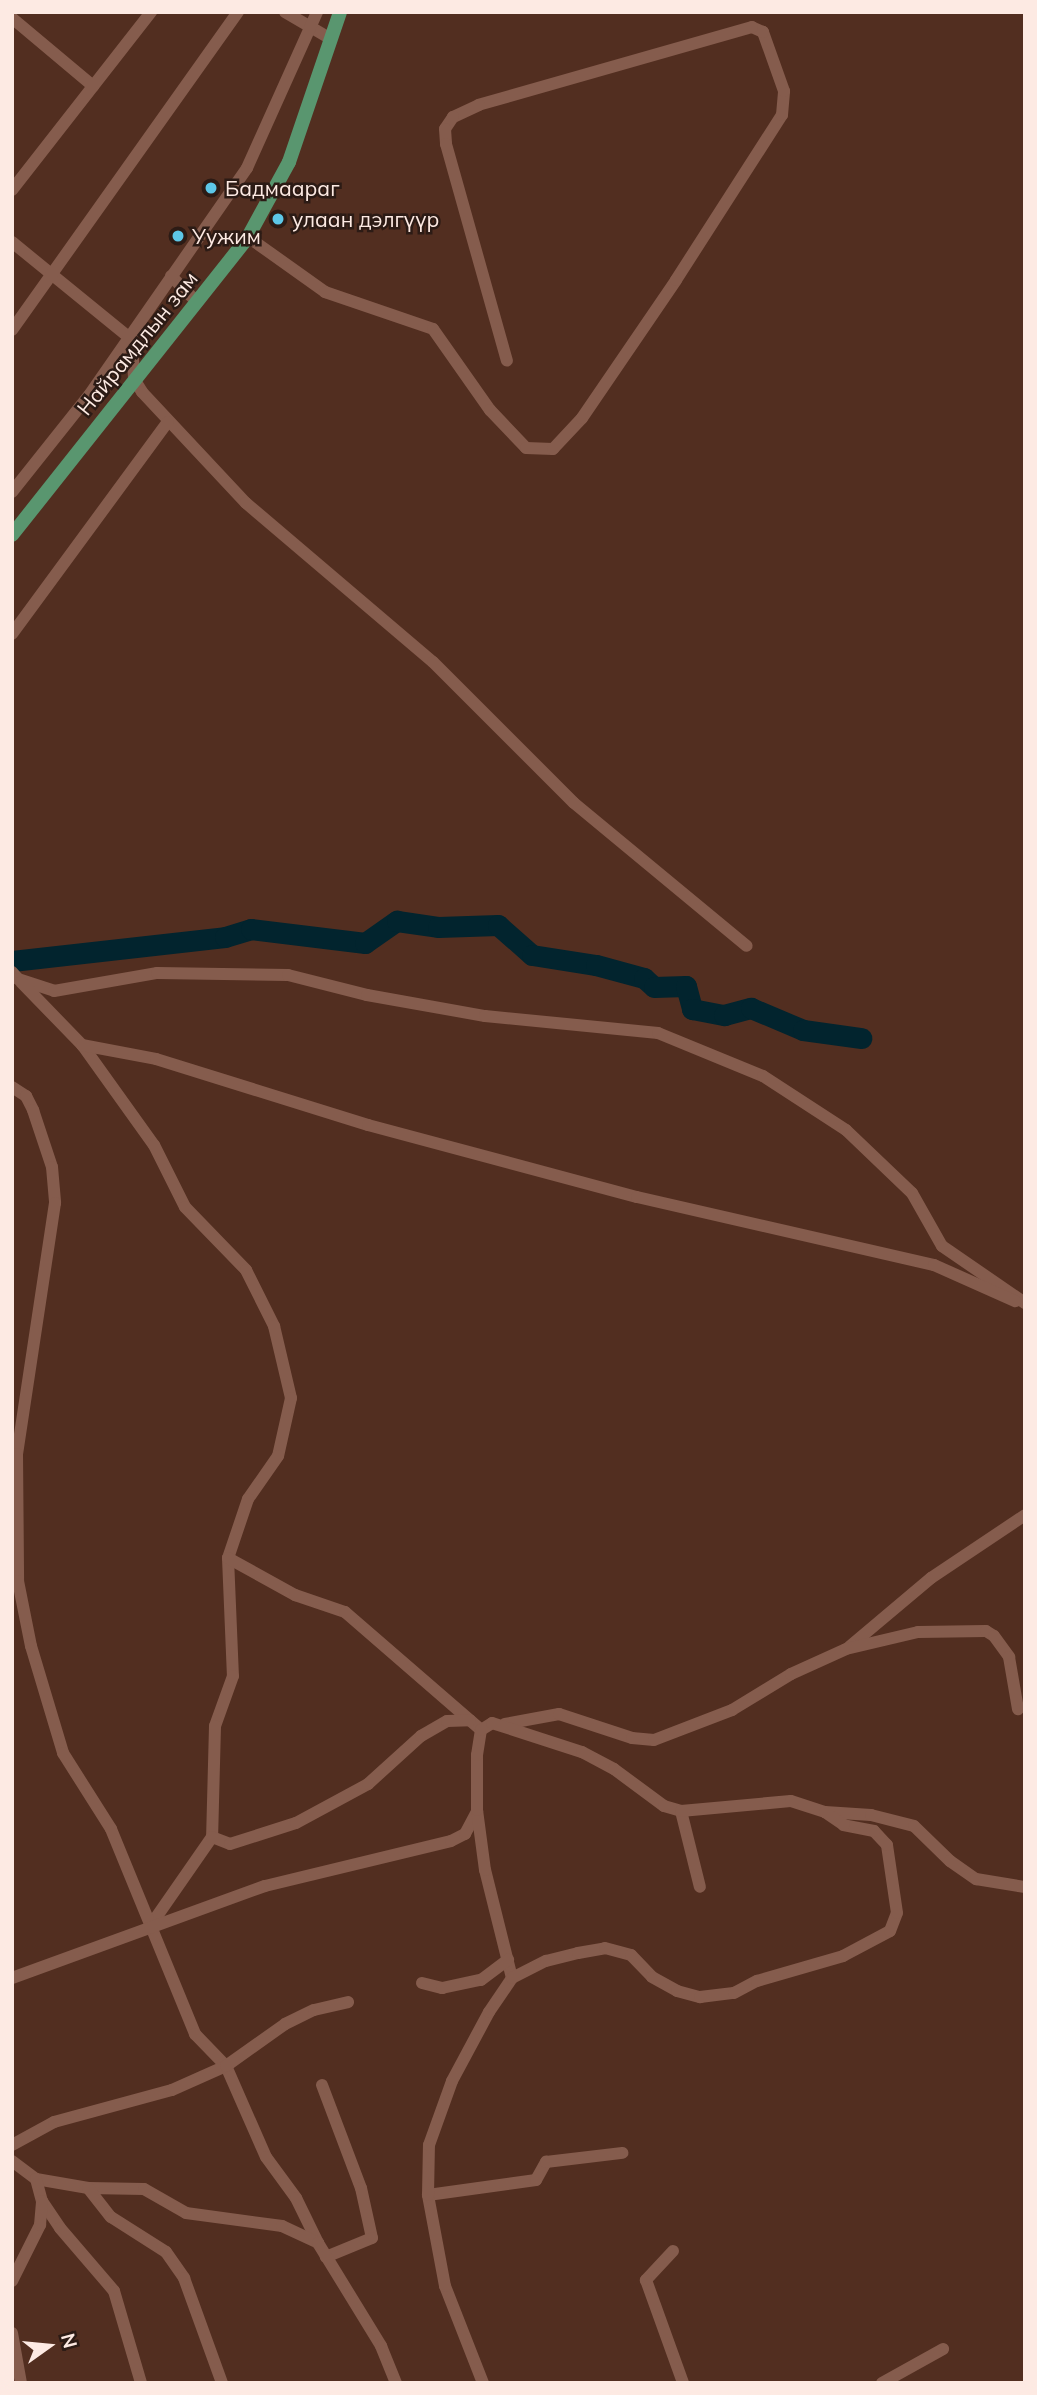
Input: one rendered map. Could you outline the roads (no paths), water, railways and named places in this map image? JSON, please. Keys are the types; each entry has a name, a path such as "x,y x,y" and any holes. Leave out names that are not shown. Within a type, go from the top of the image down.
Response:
{"main road":[{"name":"Найрамдлын зам","path":"12,535 248,237 289,162 340,12"}],"street":[{"path":"12,190 152,12"},
{"path":"12,330 54,276 238,12"},
{"path":"285,12 331,39"},
{"path":"12,492 129,338 247,168 313,28 317,12"},
{"path":"12,18 93,86"},
{"path":"248,237 325,292 433,329 490,410 526,449 553,449 582,418 676,280 782,115 784,91 763,32 752,27 479,105 453,117 444,129 446,144 508,361"},
{"path":"12,166 23,175"},
{"path":"12,242 129,338 134,379 168,422 246,503 433,662 574,803 747,946"},
{"path":"171,276 197,302"},
{"path":"12,634 168,422"},
{"path":"16,976 54,991 157,973 250,971 288,975 485,1016 658,1033 763,1076 846,1130 912,1193 942,1246 1025,1304"},
{"path":"16,976 82,1045 154,1145 185,1207 246,1270 282,1351 292,1398 278,1456 248,1499 228,1558 233,1676 215,1726 212,1837 148,1929"},
{"path":"82,1045 156,1059 368,1125 637,1197 934,1265 1025,1304"},
{"path":"12,1087 26,1096 33,1110 52,1167 55,1203 17,1454 18,1581 34,1659 63,1753 111,1829 148,1929 195,2034 226,2066 266,2157 296,2198 326,2257 381,2346 396,2383"},
{"path":"846,1649 931,1578 1025,1515"},
{"path":"228,1558 295,1595 345,1612 481,1730"},
{"path":"481,1730 492,1723 505,1724 559,1714 632,1738 654,1740 732,1710 790,1674 846,1649 918,1632 986,1631 1009,1657 1018,1709"},
{"path":"212,1837 230,1844 296,1823 368,1784 421,1736 447,1721 470,1720"},
{"path":"505,1724 582,1752 614,1769 664,1806 681,1811 791,1801 825,1812 871,1815 914,1826 950,1861 976,1879 1025,1886"},
{"path":"481,1730 477,1810 485,1870 512,1978"},
{"path":"12,1978 264,1886 451,1841 465,1834 477,1810"},
{"path":"681,1811 700,1887"},
{"path":"483,2383 445,2286 428,2195 429,2145 452,2081 512,1978 546,1961 606,1948 631,1955 652,1977 677,1991 700,1997 734,1993 758,1981 843,1956 890,1931 897,1913 887,1845 874,1831 844,1825 825,1812"},
{"path":"422,1983 442,1988 481,1980 508,1961"},
{"path":"12,2145 54,2122 172,2090 226,2066 285,2024 314,2010 348,2002"},
{"path":"322,2085 360,2188 372,2238 326,2257"},
{"path":"428,2195 536,2180 546,2162 622,2153"},
{"path":"12,2161 36,2179 88,2188 144,2189 186,2213 282,2227 318,2243"},
{"path":"12,2281 40,2225 42,2201 36,2179"},
{"path":"88,2188 111,2217 166,2252 178,2270 222,2383"},
{"path":"42,2201 114,2291 141,2383"},
{"path":"673,2251 646,2280 683,2383"},
{"path":"12,2333 21,2383"},
{"path":"882,2383 943,2349"}],"waterway":[{"path":"12,961 225,937 251,929 365,943 397,921 438,927 498,925 532,955 596,965 644,978 654,987 686,986 692,1009 724,1015 751,1008 803,1030 861,1038"}],"place":[{"name":"Бадмаараг","path":"211,188"},
{"name":"улаан дэлгүүр","path":"278,219"},
{"name":"Уужим","path":"178,236"}]}
